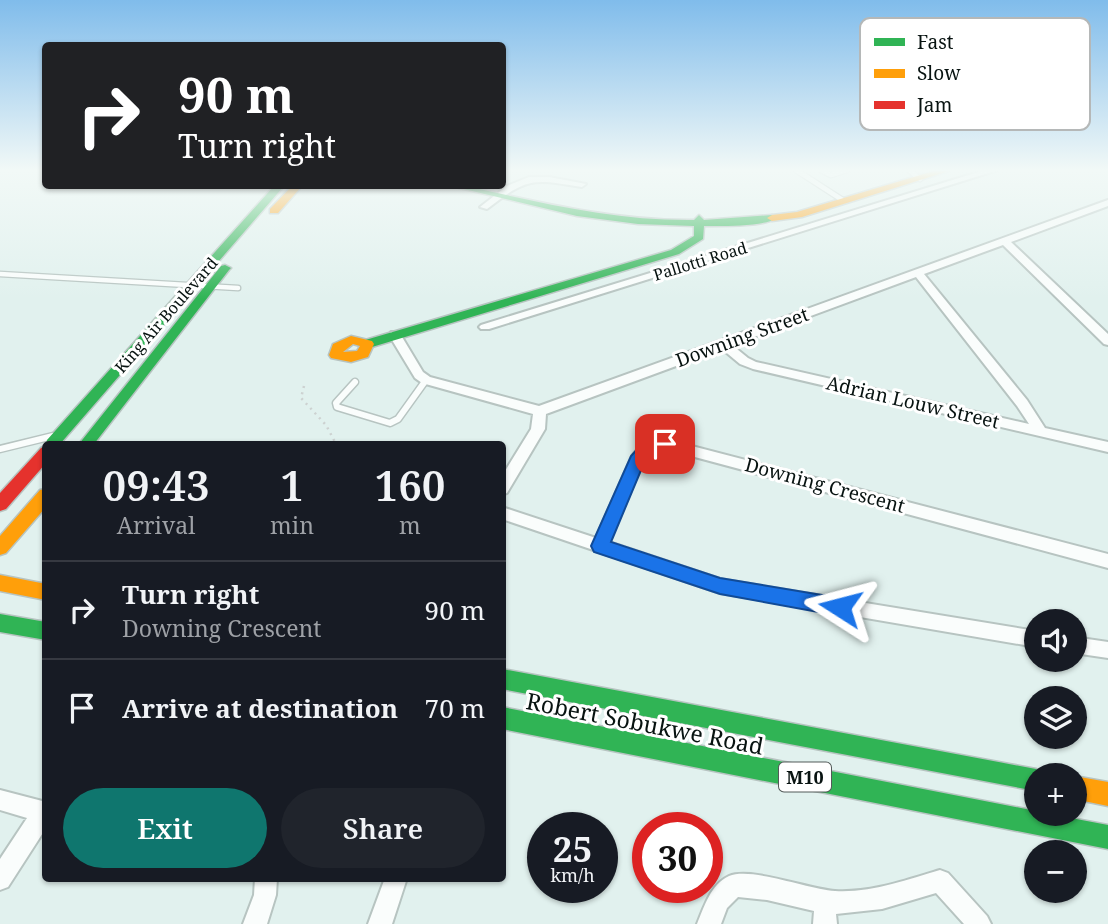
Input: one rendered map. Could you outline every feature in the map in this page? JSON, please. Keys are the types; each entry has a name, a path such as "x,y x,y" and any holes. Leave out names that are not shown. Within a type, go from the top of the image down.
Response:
{"street":[{"name":"King Air Boulevard","path":"88,441 258,213"},
{"name":"King Air Boulevard","path":"56,439 271,213"},
{"path":"605,213 699,221 780,213"},
{"name":"Pallotti Road","path":"485,327 853,213"},
{"name":"Downing Street","path":"540,411 1081,213"},
{"name":"Pallotti Road","path":"367,344 688,246 699,237 699,221"},
{"path":"1005,241 1108,341"},
{"path":"626,267 641,279"},
{"path":"918,273 1022,403 1040,431"},
{"path":"395,335 419,374 426,380 540,411 538,429 506,482"},
{"name":"Adrian Louw Street","path":"724,344 753,365 1108,447"},
{"name":"Downing Crescent","path":"600,546 637,460 646,449 665,444 1108,561"},
{"path":"0,504 42,457"},
{"path":"0,548 42,500"},
{"path":"506,514 741,591 1024,637"},
{"path":"0,583 42,591"},
{"path":"0,623 42,630"},
{"path":"1087,647 1108,650"},
{"name":"Robert Sobukwe Road","path":"506,680 1024,778"},
{"name":"Robert Sobukwe Road","path":"506,719 1108,837"},
{"path":"1087,790 1108,794"},
{"path":"0,800 42,812"},
{"path":"0,879 42,816"},
{"path":"709,924 719,900 733,886 749,885 825,913 940,881 979,924"},
{"path":"255,924 265,895 266,882"},
{"path":"380,924 395,882"}],"lane":[{"path":"0,274 238,288"},
{"path":"355,382 335,403 337,407 390,423 398,419 426,380"},
{"path":"0,449 42,442"}],"path":[{"path":"304,386 301,398 322,419 335,441"}],"traffic: fast":[{"path":"55,441 255,213"},
{"path":"579,213 660,223 772,218"},
{"path":"367,344 675,252 699,237 699,218"},
{"path":"88,441 225,268"},
{"path":"0,623 42,630"},
{"path":"506,680 1024,778"},
{"path":"506,719 1108,837"}],"traffic: slow":[{"path":"772,218 804,213"},
{"path":"351,340 367,344 363,354 351,358 336,355 338,347 351,340"},
{"path":"0,548 42,500"},
{"path":"0,583 42,591"},
{"path":"1087,790 1108,794"}],"traffic: jam":[{"path":"0,504 42,457"}],"route":[{"path":"665,444 646,449 640,455 600,546 720,586 840,607"}]}
